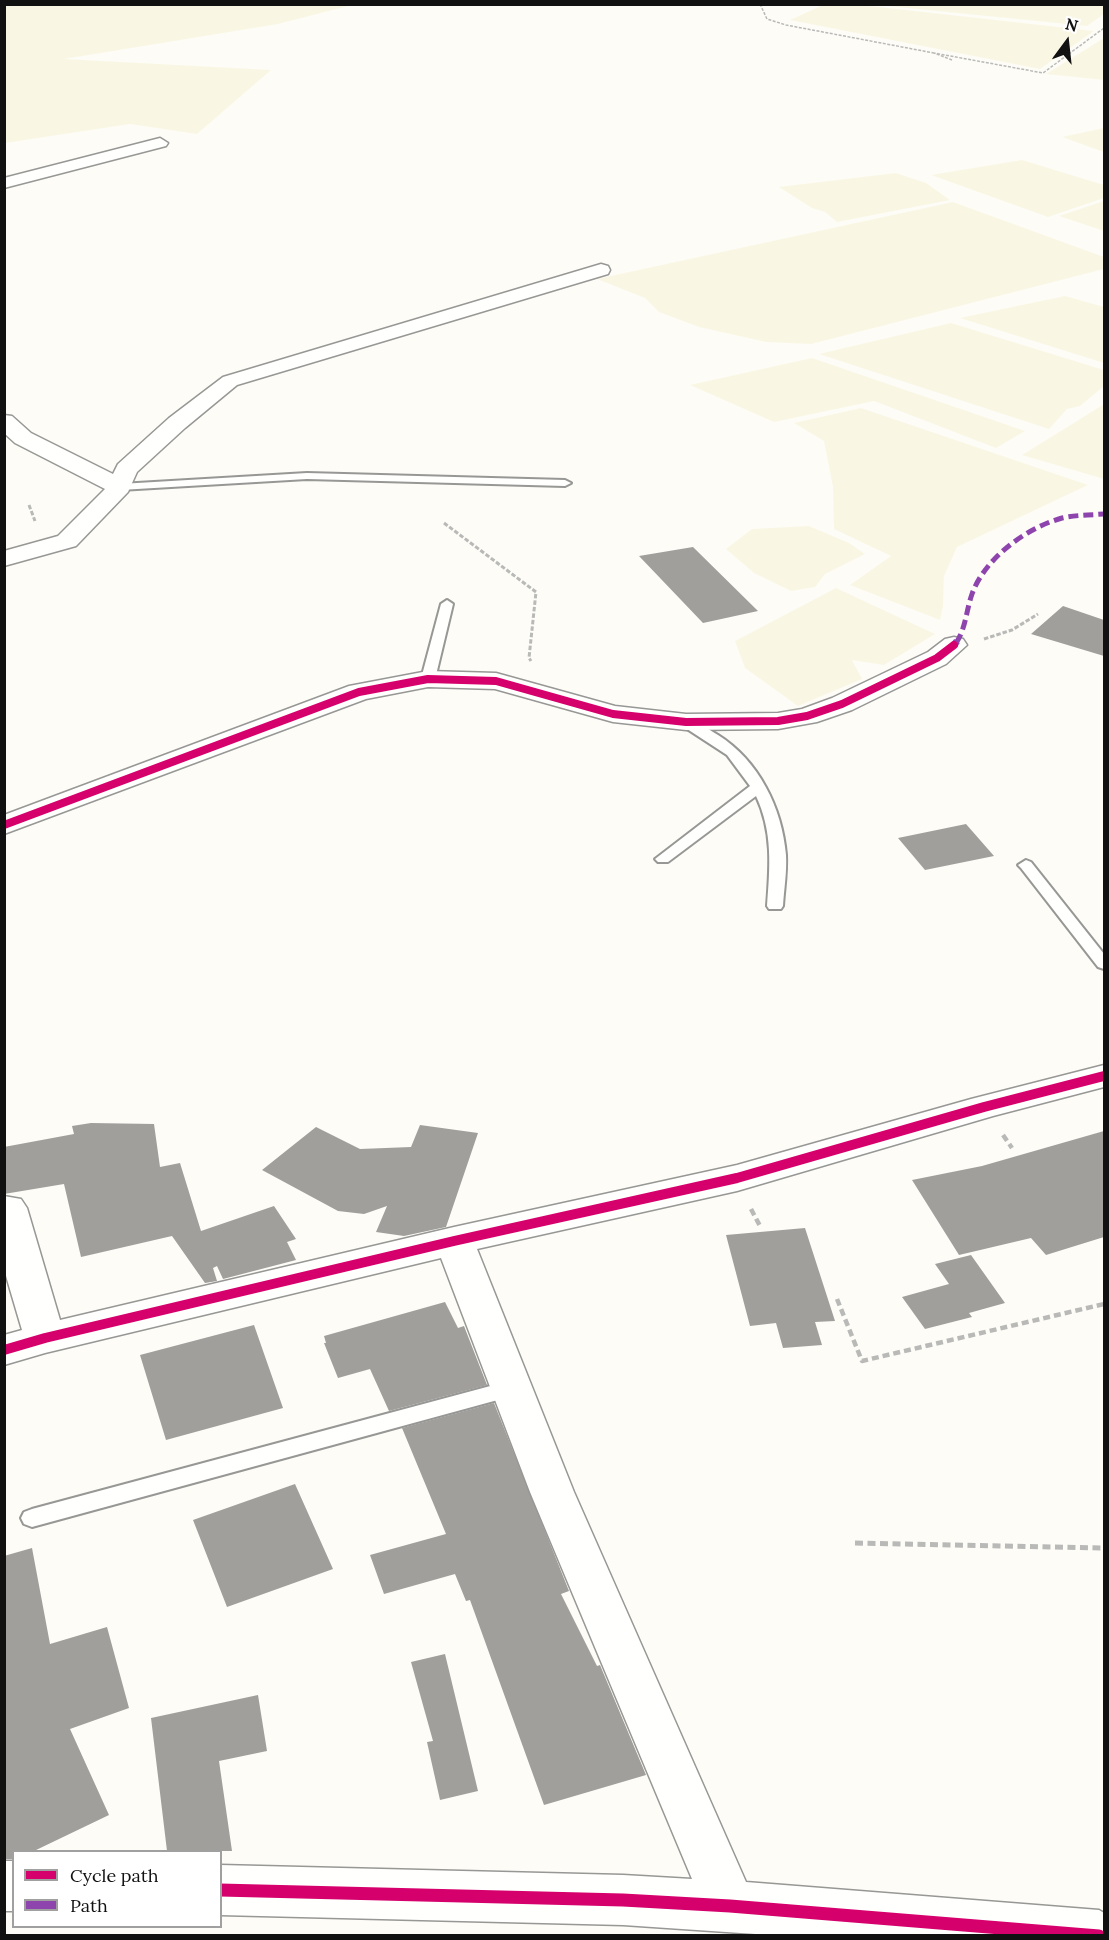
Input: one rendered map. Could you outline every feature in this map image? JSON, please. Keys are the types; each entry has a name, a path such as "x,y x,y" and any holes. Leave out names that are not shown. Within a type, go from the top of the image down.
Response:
{"street":[{"path":"4,183 160,143"},
{"path":"4,559 67,541 120,487 126,469 177,423 230,381 601,270"},
{"path":"4,421 23,438 120,487"},
{"path":"4,825 359,693 428,679 496,681 613,714 686,722 778,721 807,716 842,704 937,658 954,645"},
{"path":"4,1350 45,1338 454,1241 737,1178 984,1107 1104,1076"},
{"path":"8,1208 45,1338"},
{"path":"454,1241 549,1488 729,1905"},
{"path":"222,1890 566,1898 729,1905 1098,1935"}],"lane":[{"path":"120,487 307,476 566,483"},
{"path":"428,679 447,604"},
{"path":"686,722 731,751 759,786 768,809 778,854 775,906"},
{"path":"663,859 759,786"},
{"path":"1026,865 1104,964"},
{"path":"32,1518 509,1389"}],"path":[{"path":"760,4 766,19 786,25 1043,73 1104,28"},
{"path":"934,53 952,60"},
{"path":"444,523 536,592 529,658 582,705"},
{"path":"954,645 1012,630 1038,614"},
{"path":"837,1299 862,1361 1104,1304"},
{"path":"855,1543 1104,1548"}],"shaded area":[{"path":"1104,4 1104,14 1087,26 877,5"},
{"path":"4,5 352,5 278,24 64,59 271,70 197,134 130,124 5,143"},
{"path":"823,5 861,5 1094,31 1040,69 790,20"},
{"path":"1104,38 1104,80 1046,74"},
{"path":"1104,128 1104,152 1062,137"},
{"path":"1022,160 1104,185 1104,198 1048,217 931,175"},
{"path":"896,173 926,183 950,200 837,222 825,212 812,208 779,187"},
{"path":"1104,201 1104,231 1059,216"},
{"path":"953,202 1104,257 1104,269 811,344 766,342 699,327 659,312 645,298 597,279"},
{"path":"1065,296 1104,307 1104,363 960,318"},
{"path":"951,323 1104,370 1104,386 1080,406 1067,409 1049,429 819,354"},
{"path":"812,358 1025,431 996,448 874,401 774,422 690,385"},
{"path":"1104,404 1104,479 1022,455 1077,421"},
{"path":"861,408 1088,485 957,547 944,576 940,620 850,585 891,556 834,529 833,487 824,441 794,423"},
{"path":"809,526 849,543 865,554 825,574 815,587 791,591 754,573 726,549 752,529"},
{"path":"836,588 935,634 884,665 852,660 862,679 798,706 745,668 735,641"}],"building":[{"path":"693,547 758,611 703,623 639,556"},
{"path":"1063,606 1104,620 1104,656 1031,634"},
{"path":"966,824 994,856 925,870 898,838"},
{"path":"91,1123 154,1124 160,1167 180,1163 201,1231 274,1206 296,1239 287,1242 296,1260 223,1279 217,1266 213,1268 217,1281 205,1283 172,1236 81,1257 64,1184 4,1194 4,1147 74,1134 72,1126"},
{"path":"420,1125 478,1133 446,1227 404,1236 376,1232 387,1206 364,1214 338,1211 262,1170 316,1127 360,1149 411,1147"},
{"path":"1104,1131 1104,1237 1046,1255 1031,1238 959,1255 912,1180 982,1166"},
{"path":"805,1228 835,1321 815,1322 822,1345 783,1348 776,1323 750,1326 726,1235"},
{"path":"971,1255 1005,1303 969,1313 972,1317 925,1329 902,1297 949,1284 935,1264"},
{"path":"445,1302 458,1328 464,1326 487,1385 389,1411 370,1369 338,1378 324,1343 326,1343 324,1336"},
{"path":"254,1325 283,1408 166,1440 140,1355"},
{"path":"494,1403 569,1591 561,1594 597,1666 600,1665 646,1775 544,1805 470,1600 466,1601 455,1574 384,1594 370,1555 446,1534 402,1428"},
{"path":"295,1484 333,1569 227,1607 193,1520"},
{"path":"32,1548 50,1644 107,1627 129,1708 70,1729 109,1815 36,1850 12,1850 12,1859 4,1859 4,1556"},
{"path":"445,1654 478,1791 440,1800 427,1742 433,1741 411,1662"},
{"path":"258,1695 267,1751 219,1761 232,1851 167,1850 151,1718"}],"marked path":[{"path":"954,645 966,620 972,593 978,581 987,568 1009,546 1036,528 1050,522 1068,517 1104,514"}],"cycle path":[{"path":"4,825 359,692 428,679 496,681 613,714 686,722 778,721 807,716 842,704 937,658 954,645"},
{"path":"4,1350 45,1338 454,1241 737,1178 984,1107 1104,1076"},
{"path":"222,1890 623,1900 730,1906 1099,1936"}]}
